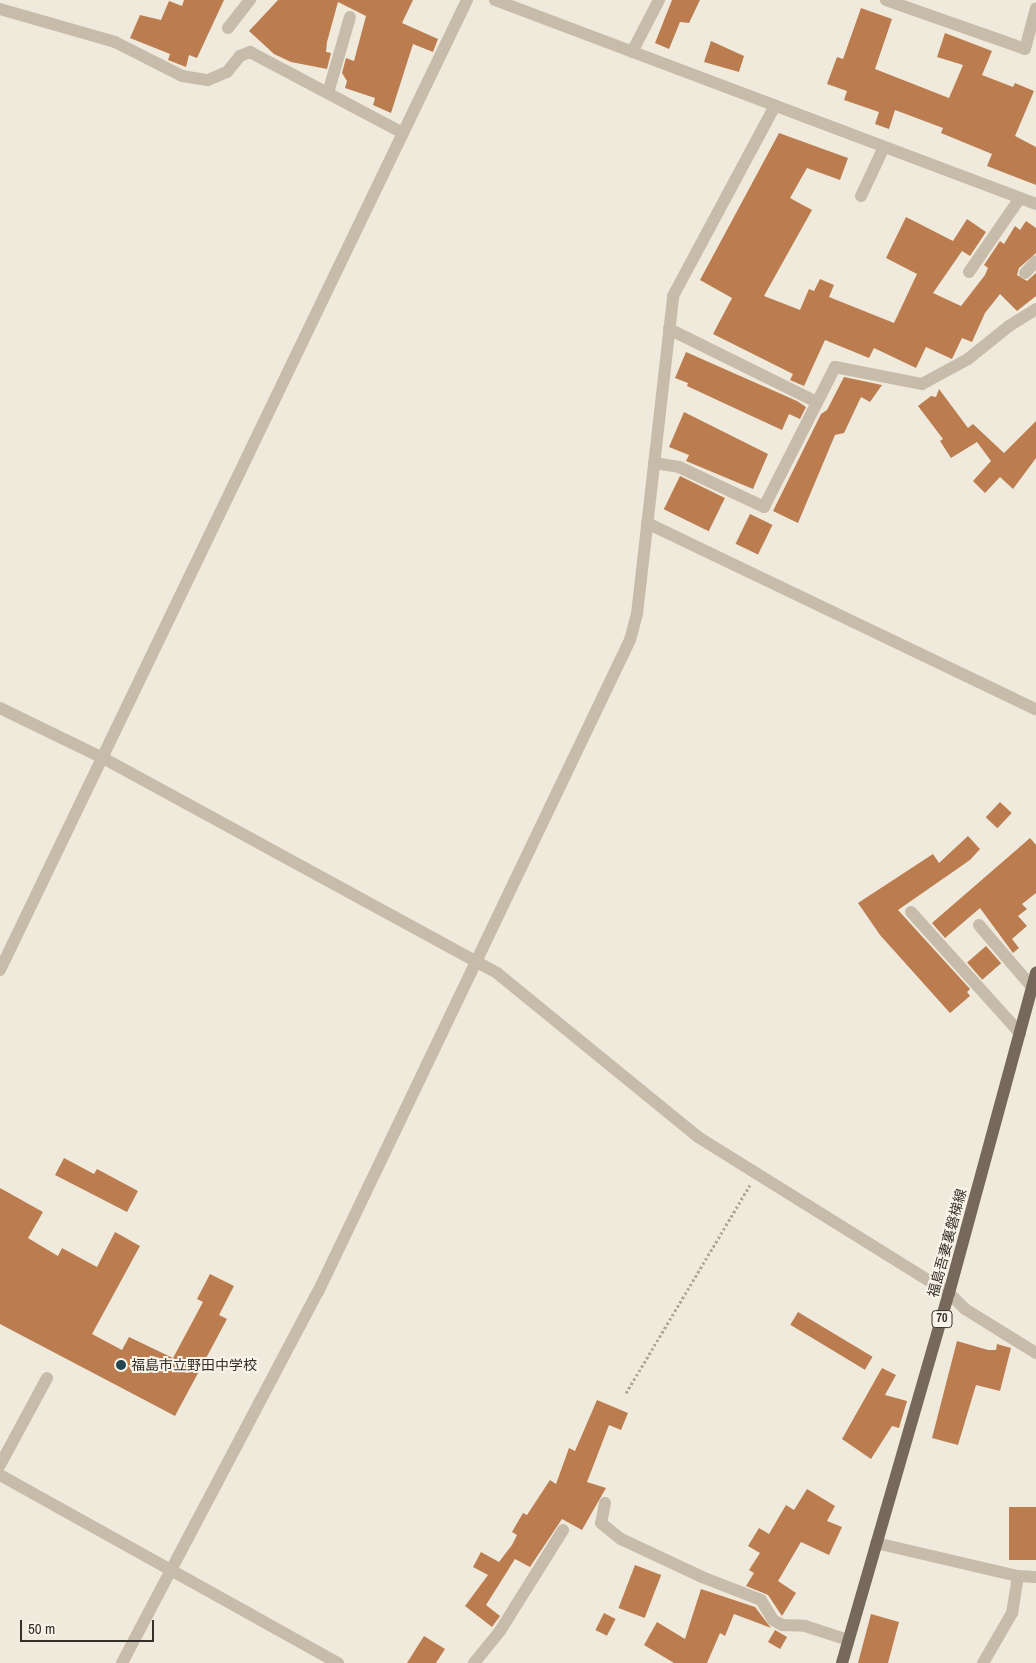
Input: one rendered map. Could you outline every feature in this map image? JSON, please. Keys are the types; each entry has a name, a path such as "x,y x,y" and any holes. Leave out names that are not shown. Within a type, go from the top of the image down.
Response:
{"main road":[{"name":"福島吾妻裏磐梯線","path":"842,1663 949,1294 1036,973"}],"street":[{"path":"228,28 250,0"},
{"path":"0,970 467,0"},
{"path":"494,0 1036,204"},
{"path":"632,52 659,0"},
{"path":"886,0 1025,49 1036,8"},
{"path":"0,9 115,42 182,76 208,80 227,72 240,56 250,52 403,133"},
{"path":"328,93 350,17"},
{"path":"122,1663 318,1292 630,640 647,523 673,296 775,106"},
{"path":"861,196 884,147"},
{"path":"969,272 1020,198"},
{"path":"1025,273 1036,262"},
{"path":"654,463 679,467 764,507 835,367 922,384 934,381 1036,309"},
{"path":"669,329 817,402"},
{"path":"647,523 1036,709"},
{"path":"0,708 103,758 497,973 698,1137 949,1294 965,1309 1036,1353"},
{"path":"911,912 1020,1033"},
{"path":"979,925 1032,987"},
{"path":"0,1464 47,1378"},
{"path":"0,1475 338,1663"},
{"path":"605,1503 601,1523 621,1539 702,1578 760,1600 773,1620 782,1625 805,1626 848,1640"},
{"path":"474,1663 505,1624 563,1530"},
{"path":"876,1543 1018,1576 1036,1578"},
{"path":"983,1663 1012,1613 1018,1576"}],"path":[{"path":"626,1393 756,1174"}],"building":[{"path":"184,0 224,0 197,58 189,55 186,67 168,60 170,54 130,38 140,15 161,20 169,1 182,6"},
{"path":"278,0 413,0 402,23 438,39 433,52 413,44 391,113 373,105 375,98 345,88 347,81 342,73 346,58 354,61 366,16 338,2 327,42 326,52 331,53 327,69 291,62 274,54 249,31"},
{"path":"672,0 700,0 689,23 680,22 669,49 655,43"},
{"path":"861,8 892,19 875,69 949,98 963,65 937,57 945,33 992,51 982,75 1013,87 1015,83 1034,91 1015,136 1036,147 1036,185 987,166 992,154 941,133 943,128 895,110 889,129 875,124 879,112 844,100 847,91 827,84 837,57 843,59"},
{"path":"711,41 744,56 739,72 704,62"},
{"path":"779,133 848,158 840,180 807,168 790,198 812,210 764,296 800,310 809,289 814,291 820,279 834,285 829,297 894,323 917,274 886,258 906,217 953,241 967,219 986,232 970,256 962,251 933,293 961,306 985,275 988,268 984,265 1000,241 1004,244 1015,226 1020,230 1026,221 1036,228 1036,253 1019,268 1017,275 1027,281 1036,273 1036,296 1017,311 1000,294 985,313 972,342 962,338 952,359 926,347 916,368 874,348 869,358 825,340 804,386 790,380 793,374 713,334 732,298 700,280"},
{"path":"686,352 797,401 806,407 800,419 789,414 782,430 687,386 688,383 675,378"},
{"path":"844,377 882,385 870,402 861,397 844,433 835,435 798,523 773,511 821,414 827,410"},
{"path":"939,389 968,428 973,424 1004,453 1036,421 1036,458 1013,489 1000,477 985,493 973,481 991,461 977,442 951,458 940,441 943,439 918,406 931,396 936,397"},
{"path":"684,412 768,454 753,489 686,461 689,455 669,447"},
{"path":"680,476 725,498 709,531 664,509"},
{"path":"750,514 772,525 758,555 736,544"},
{"path":"1000,802 1012,813 997,828 986,817"},
{"path":"968,836 980,849 970,860 898,910 970,989 967,992 970,996 950,1013 880,935 858,903 933,854 939,863"},
{"path":"1030,838 1036,845 1036,893 1022,904 1027,909 1018,916 1027,926 1012,939 1019,948 1013,953 980,908 945,938 932,923"},
{"path":"986,946 1001,963 982,980 967,962"},
{"path":"64,1158 94,1174 97,1169 138,1191 127,1212 55,1175"},
{"path":"0,1188 43,1212 28,1238 58,1256 62,1248 97,1267 115,1232 140,1246 92,1334 122,1350 129,1337 173,1358 203,1302 197,1299 210,1274 234,1286 219,1315 227,1319 175,1416 0,1324"},
{"path":"798,1312 873,1357 865,1370 790,1325"},
{"path":"957,1341 988,1350 996,1350 997,1344 1011,1348 1000,1391 976,1385 958,1445 932,1438"},
{"path":"882,1368 896,1375 885,1395 907,1401 899,1428 892,1426 871,1459 842,1439"},
{"path":"597,1400 628,1413 621,1430 609,1425 587,1482 606,1488 582,1530 562,1519 530,1567 515,1559 486,1605 500,1616 492,1627 465,1606 488,1575 473,1567 481,1552 499,1562 512,1545 517,1535 512,1532 523,1513 527,1515 550,1480 556,1484 569,1448 575,1451"},
{"path":"807,1489 835,1506 827,1521 842,1527 829,1555 801,1542 778,1581 796,1593 782,1616 768,1595 746,1586 754,1573 749,1570 760,1553 748,1546 759,1528 769,1534 786,1505 794,1510"},
{"path":"1009,1507 1036,1507 1036,1560 1009,1560"},
{"path":"635,1565 661,1575 645,1618 619,1608"},
{"path":"701,1589 755,1607 771,1628 734,1614 725,1636 720,1633 707,1663 674,1663 644,1645 657,1622 685,1639"},
{"path":"604,1613 616,1619 607,1636 595,1630"},
{"path":"871,1614 899,1622 888,1663 858,1663"},
{"path":"775,1630 787,1637 780,1649 768,1642"},
{"path":"424,1636 445,1649 436,1663 407,1663"}],"place":[{"name":"福島市立野田中学校","path":"121,1365"}]}
